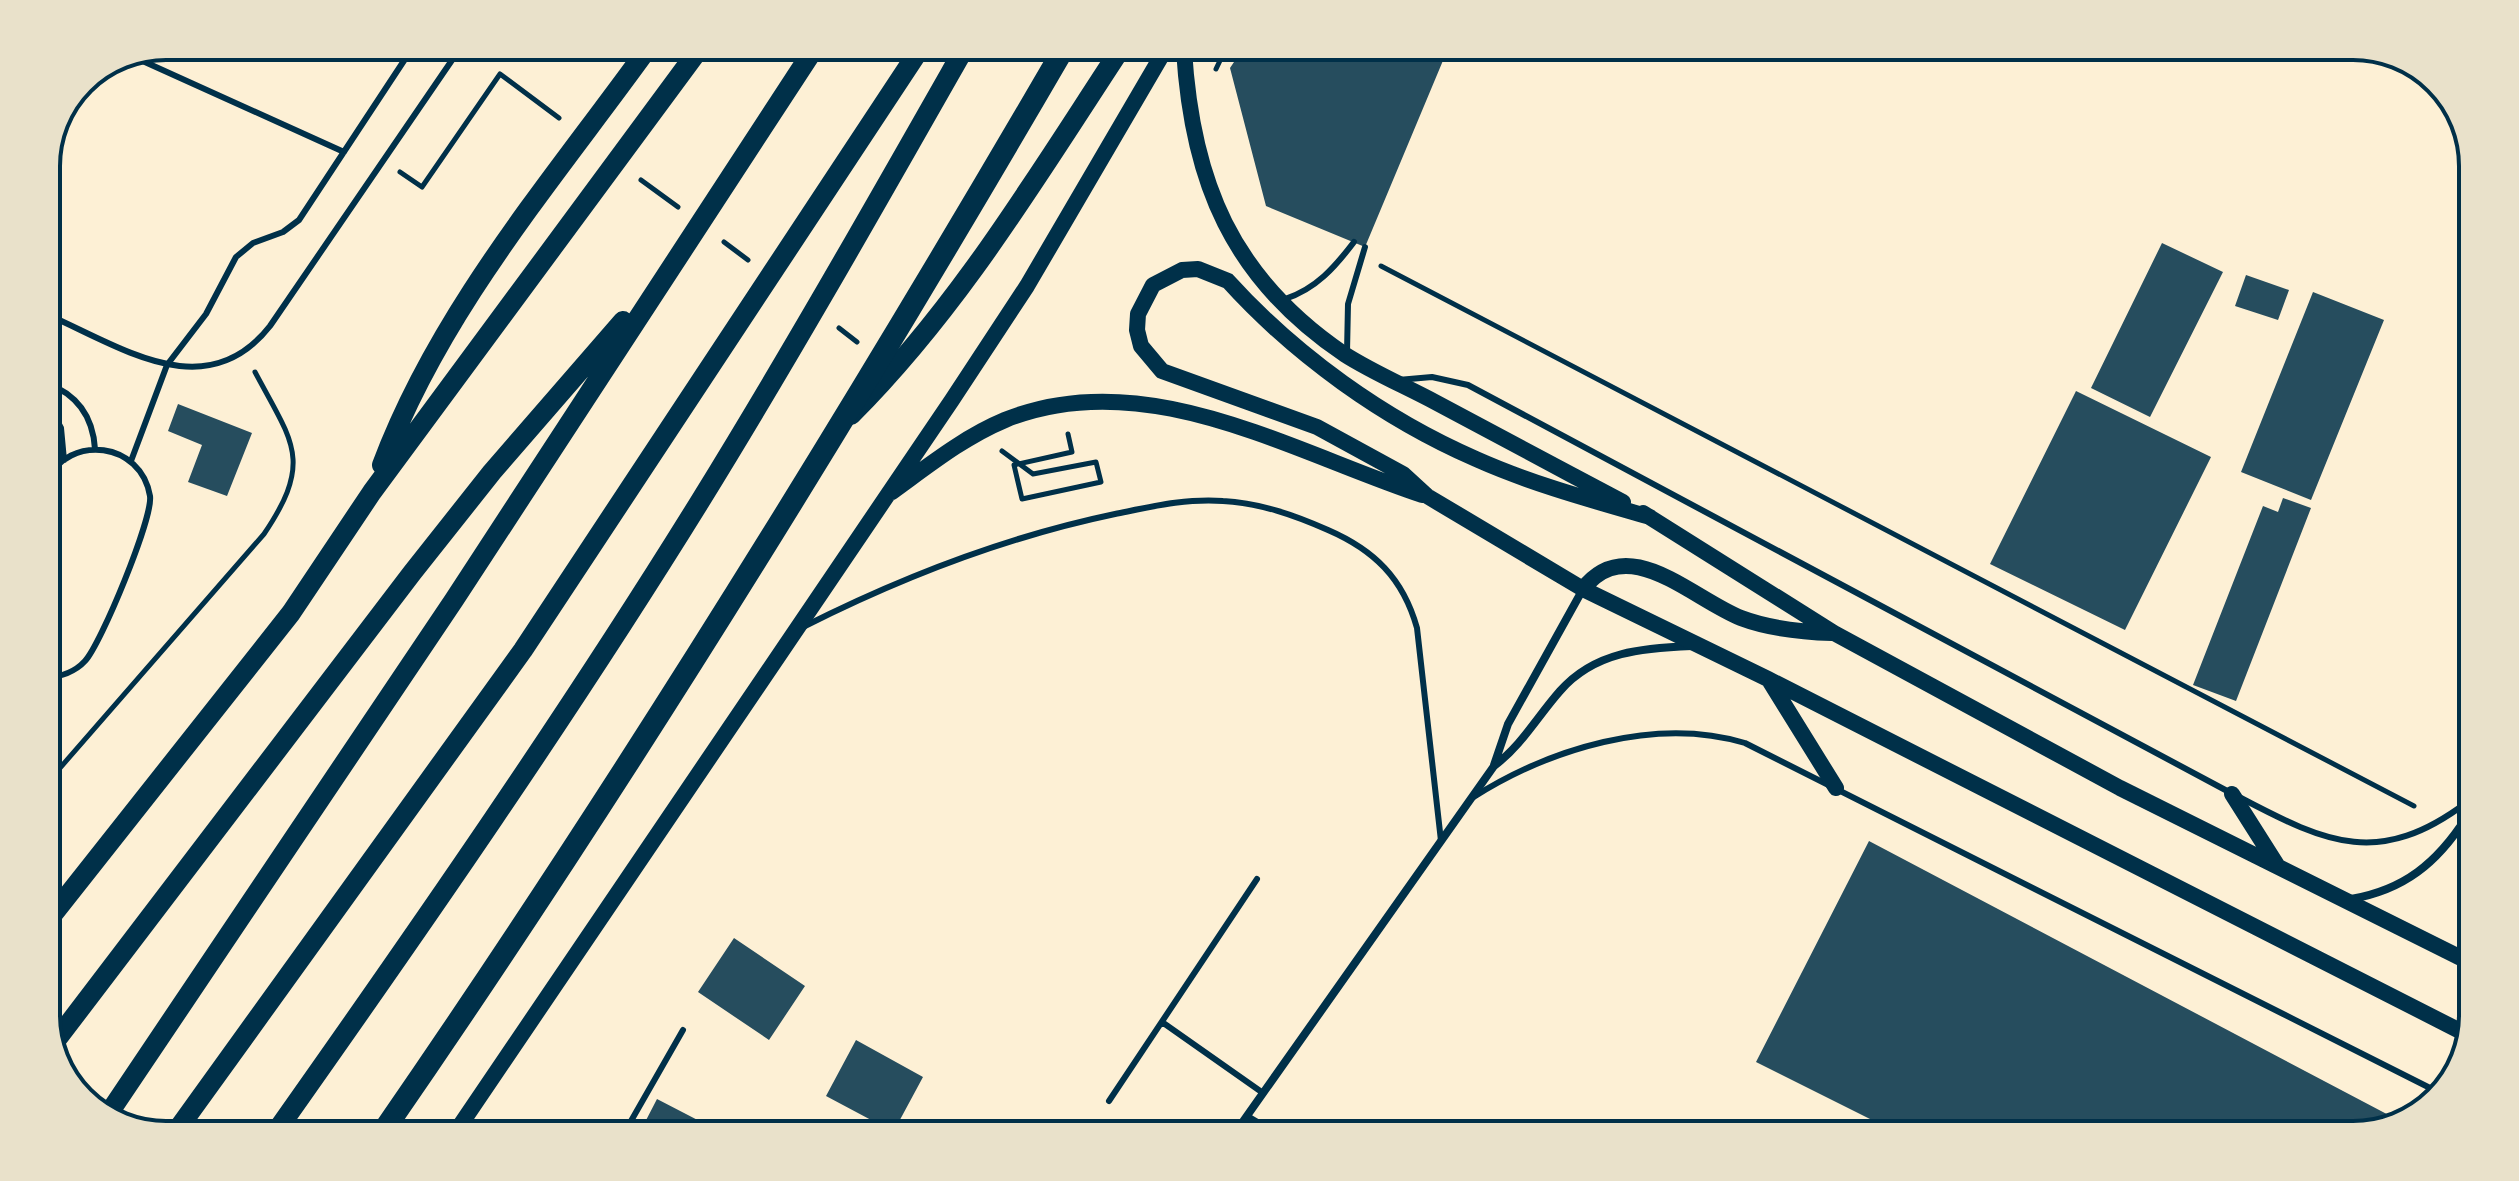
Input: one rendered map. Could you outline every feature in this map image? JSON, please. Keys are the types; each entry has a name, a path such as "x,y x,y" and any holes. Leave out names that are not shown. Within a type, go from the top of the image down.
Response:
{"highway":[{"path":"390,1121 580,836 840,426 1057,60"}],"main road":[{"path":"372,492 413,393 466,300 639,60"},
{"path":"60,905 291,613 372,492 691,60"},
{"path":"113,1107 454,600 807,60"},
{"path":"184,1121 523,650 913,60"},
{"path":"283,1121 499,810 697,507 848,254 958,60"},
{"path":"840,426 910,353 954,296 1113,60"},
{"path":"463,1121 1027,286 1159,60"},
{"path":"1185,60 1189,105 1209,191 1244,262 1280,300 1347,356 1650,517 1834,633 2120,788 2459,957"},
{"path":"1427,496 1403,474 1317,427 1162,371 1141,346 1137,330 1141,306 1153,285 1182,270 1214,273 1228,281 1320,365 1437,440 1556,490 1650,517"},
{"path":"62,1033 412,573 576,373 663,278"},
{"path":"883,498 979,432 1032,411 1061,405 1122,403 1215,420 1427,496 1583,589 1702,645 2458,1030"},
{"path":"1583,589 1610,566 1635,564 1741,618 1771,627 1834,633"},
{"path":"1768,679 1836,788"},
{"path":"2232,794 2278,867"}],"street":[{"path":"1494,766 1508,724 1583,589"},
{"path":"1244,1121 1469,800 1494,766 1522,741 1561,689 1587,668 1635,650 1702,645"},
{"path":"2345,900 2398,886 2422,871 2442,852 2459,828"},
{"path":"1247,1117 1254,1121"}],"lane":[{"path":"131,461 167,365 206,314 236,257 253,243 283,232 299,220 404,60"},
{"path":"60,320 183,369 216,366 245,353 270,326 452,60"},
{"path":"146,63 344,152"},
{"path":"1280,300 1314,286 1354,242"},
{"path":"1347,356 1347,313 1365,247"},
{"path":"1395,381 1410,376 1447,378 1495,399 2299,829 2337,841 2379,842 2399,838 2459,808"},
{"path":"60,389 83,409 94,435 95,449"},
{"path":"60,426 64,460"},
{"path":"60,465 64,460 95,449 117,452 141,472 151,501 144,530 92,652 75,669 60,673"},
{"path":"793,632 939,564 1074,523 1175,503 1221,500 1298,516 1354,541 1372,554 1395,578 1411,607 1417,628 1441,841"},
{"path":"1469,800 1520,773 1581,750 1671,732 1695,732 1745,743 2430,1088"},
{"path":"1109,1101 1257,879"},
{"path":"1162,1022 1263,1093"},
{"path":"631,1121 683,1030"}],"path":[{"path":"422,187 500,74 514,84"},
{"path":"1362,257 1433,291 2398,799 2446,817"},
{"path":"60,768 264,534 283,502 295,470 295,453 245,353"},
{"path":"1033,474 1096,462 1101,482 1022,499 1014,465 1072,452 1061,405"}],"building":[{"path":"1235,60 1443,60 1365,247 1266,206 1230,68"},
{"path":"2162,243 2223,272 2150,417 2091,388"},
{"path":"2246,275 2289,290 2278,320 2235,306"},
{"path":"2313,292 2384,320 2311,500 2241,472"},
{"path":"2076,391 2211,457 2125,630 1990,564"},
{"path":"178,404 252,433 227,496 188,482 202,445 168,431"},
{"path":"2283,498 2311,508 2236,701 2193,685 2263,506 2278,512"},
{"path":"1869,841 2388,1115 2353,1121 1874,1121 1756,1062"},
{"path":"734,938 805,986 769,1040 698,992"},
{"path":"856,1040 923,1077 899,1121 873,1121 826,1096"},
{"path":"657,1099 699,1121 646,1121"}]}
